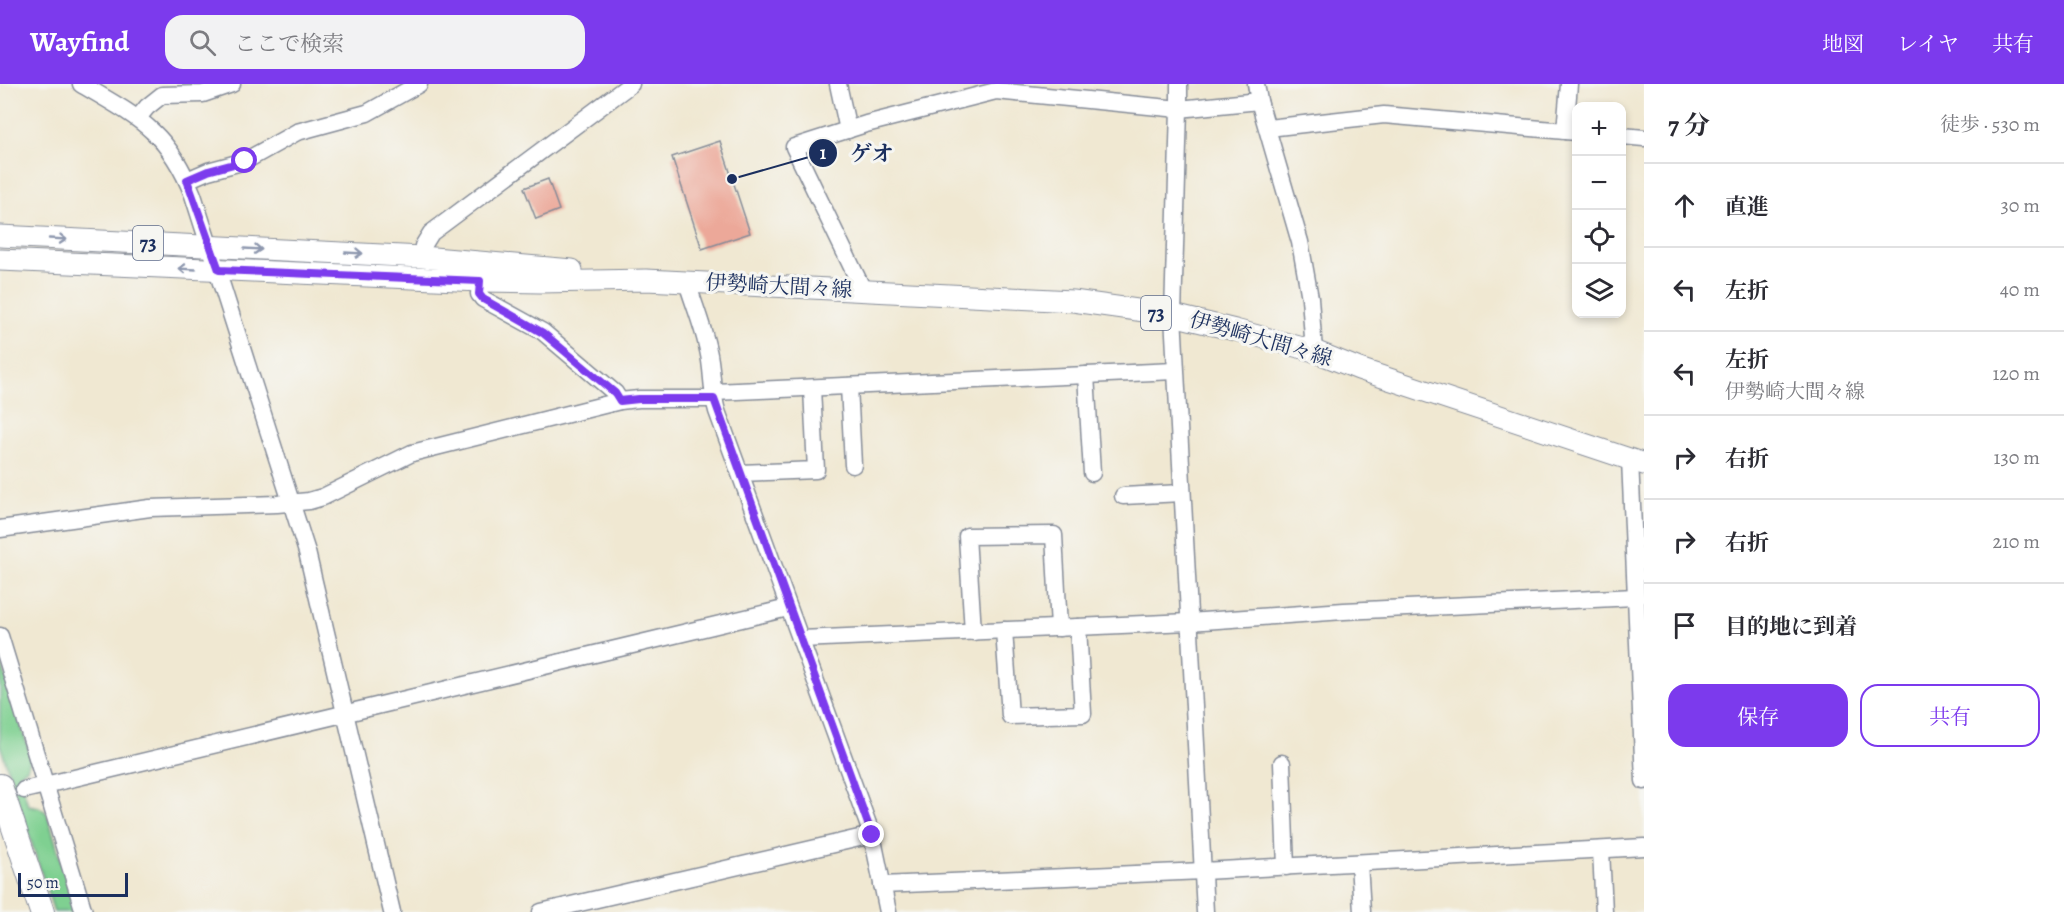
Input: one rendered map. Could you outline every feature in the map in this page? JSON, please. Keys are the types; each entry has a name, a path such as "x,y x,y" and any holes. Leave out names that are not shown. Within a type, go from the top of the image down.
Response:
{"highway":[{"path":"12,788 42,912"},
{"path":"0,820 25,912"}],"main road":[{"name":"伊勢崎大間々線","path":"0,236 422,257 604,272 646,280"},
{"name":"伊勢崎大間々線","path":"0,260 480,281 646,280 1073,301 1173,315 1314,351 1359,369 1637,461"}],"street":[{"path":"81,84 138,118 167,145 187,180 219,270 292,503 318,596 392,912"},
{"path":"138,118 162,95 203,94 232,84"},
{"path":"187,180 208,171 245,161 297,132 367,113 419,84"},
{"path":"422,257 423,246 431,232 631,84"},
{"path":"838,84 848,130"},
{"path":"1179,84 1173,315 1205,912"},
{"path":"1268,128 1384,115 1571,132 1569,84"},
{"path":"863,290 795,147 848,130 996,91 1179,109 1257,92 1299,242 1310,298 1314,351"},
{"path":"1626,136 1644,138"},
{"path":"480,281 479,294 483,299 543,333 615,393 620,401"},
{"path":"687,282 708,349 714,396 788,608 872,835 888,912"},
{"path":"0,530 150,508 309,501 323,497 412,453 620,401 849,386 1175,371"},
{"path":"1086,375 1092,473"},
{"path":"849,386 852,465"},
{"path":"740,473 816,470 812,388"},
{"path":"1637,461 1635,597 1644,781"},
{"path":"1123,496 1182,493"},
{"path":"973,632 968,536 1054,535 1059,628"},
{"path":"801,639 1189,622 1344,610 1635,597"},
{"path":"12,788 45,785 788,608"},
{"path":"1004,630 1010,716 1083,714 1078,627"},
{"path":"0,636 84,912"},
{"path":"1282,763 1286,867"},
{"path":"541,912 872,835"},
{"path":"882,885 1203,872 1644,847"},
{"path":"1600,850 1604,912"},
{"path":"1359,863 1362,912"}],"green space":[{"path":"0,659 31,757 27,769 19,774 28,805 39,807 47,813 76,912 54,912 0,745"}],"building":[{"path":"720,141 750,233 702,249 672,157"},
{"path":"548,179 559,210 536,219 524,188"}],"place":[{"name":"ゲオ","path":"732,179"}],"route":[{"path":"245,161 208,171 187,180 219,270 480,281 479,294 483,299 543,333 615,393 620,401 714,399 872,835"}]}
